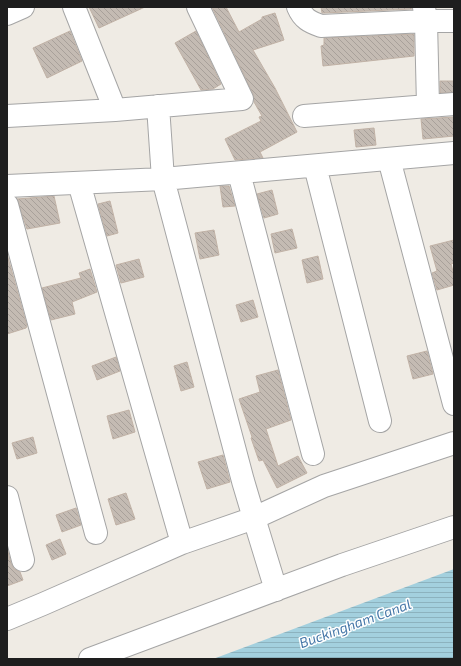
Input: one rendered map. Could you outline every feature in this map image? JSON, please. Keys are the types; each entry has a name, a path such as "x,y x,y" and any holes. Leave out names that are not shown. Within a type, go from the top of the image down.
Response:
{"street":[{"path":"7,14 23,7"},
{"path":"74,7 115,110"},
{"path":"7,116 115,110 242,99 198,7"},
{"path":"298,7 301,16 309,22 321,26 425,14 454,21"},
{"path":"425,14 428,106"},
{"path":"304,116 454,104"},
{"path":"158,106 163,179 243,481 276,590"},
{"path":"7,186 163,179 454,153"},
{"path":"389,159 454,404"},
{"path":"315,166 380,421"},
{"path":"239,172 314,454"},
{"path":"79,183 182,543"},
{"path":"7,205 96,533"},
{"path":"7,619 182,543 254,518 324,486 454,443"},
{"path":"7,497 23,560"},
{"path":"90,659 276,590 454,527"}],"water":[{"name":"Buckingham Canal","path":"454,569 454,659 213,659"}],"building":[{"path":"89,7 145,7 99,28"},
{"path":"212,7 226,7 239,32 262,19 262,17 275,13 284,40 253,50 275,88 297,132 260,152 263,158 235,160 225,139 261,121 259,117 262,116 254,102 253,94"},
{"path":"321,7 412,7 412,9 322,13"},
{"path":"70,31 82,61 47,78 33,48"},
{"path":"196,31 221,84 213,89 201,90 175,43"},
{"path":"414,34 414,56 323,66 321,46 324,45 324,38"},
{"path":"440,81 454,81 454,92 440,93"},
{"path":"454,117 454,136 423,139 421,119"},
{"path":"374,128 376,145 356,147 354,130"},
{"path":"220,186 229,186 235,206 223,207"},
{"path":"272,190 278,214 264,218 257,194"},
{"path":"54,196 60,223 27,229 17,199"},
{"path":"110,201 118,233 107,236 98,204"},
{"path":"292,229 297,248 275,253 271,234"},
{"path":"214,230 219,255 200,259 195,233"},
{"path":"454,240 454,263 451,264 454,275 454,285 437,290 432,273 437,271 430,246"},
{"path":"7,254 27,326 26,328 7,334"},
{"path":"318,256 323,279 307,283 302,260"},
{"path":"139,259 144,277 121,283 116,265"},
{"path":"90,269 97,292 72,302 75,314 51,320 42,288 81,278 79,273"},
{"path":"253,300 258,317 241,322 236,305"},
{"path":"427,351 433,374 413,379 407,356"},
{"path":"116,357 120,371 97,380 92,366"},
{"path":"187,362 194,387 181,391 174,366"},
{"path":"278,370 291,420 266,429 278,466 298,456 307,473 277,488 263,460 259,461 239,399 260,392 256,376"},
{"path":"129,410 135,432 113,439 107,416"},
{"path":"33,437 37,453 17,459 12,443"},
{"path":"223,455 230,482 207,489 198,462"},
{"path":"126,493 135,519 116,525 108,499"},
{"path":"76,508 81,525 62,532 56,515"},
{"path":"60,539 66,554 52,560 46,545"},
{"path":"7,548 14,569 20,572 23,580 7,586"}]}
